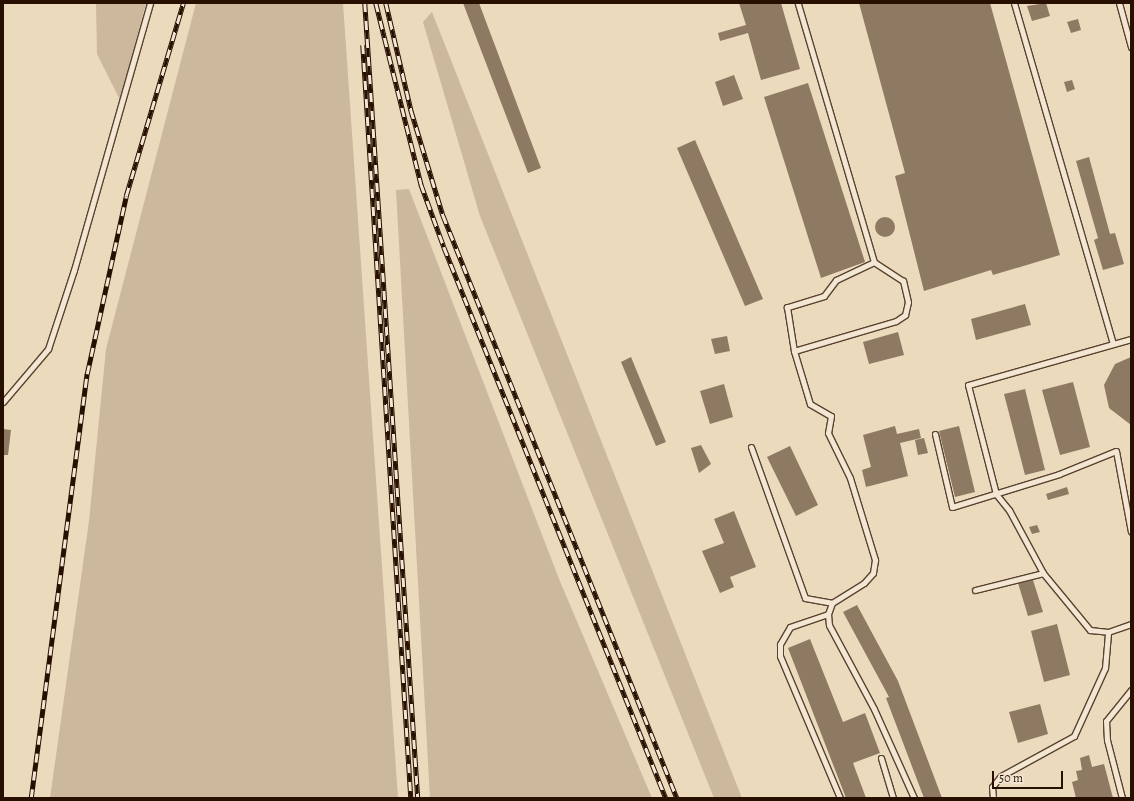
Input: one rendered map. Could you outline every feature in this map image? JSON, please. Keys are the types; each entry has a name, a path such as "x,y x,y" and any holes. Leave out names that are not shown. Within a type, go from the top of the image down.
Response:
{"lane":[{"path":"3,402 48,348 74,270 150,3"},
{"path":"794,351 904,315 908,302 903,281 874,262 798,3"},
{"path":"1014,3 1114,343"},
{"path":"1119,3 1131,47"},
{"path":"751,447 805,598 832,602 864,583 873,573 875,560 850,478 828,433 831,416 810,404 794,351 787,307 824,296 836,280 874,262"},
{"path":"1131,339 968,384 996,494 1010,510 1043,573 1090,630 1108,632 1131,624"},
{"path":"935,434 952,506 996,494 1116,451 1131,532"},
{"path":"975,590 1043,573"},
{"path":"832,602 828,614 829,625 874,709 914,798"},
{"path":"828,614 790,627 780,644 780,656 840,798"},
{"path":"993,798 992,788 1001,776 1074,736 1105,668 1108,632"},
{"path":"1122,798 1107,740 1106,721 1120,699 1131,690"},
{"path":"881,758 893,798"}],"shaded area":[{"path":"96,3 146,3 120,100 97,54"},
{"path":"196,3 343,3 398,798 50,798 89,521 106,349"},
{"path":"432,12 742,798 714,798 480,216 423,22"},
{"path":"409,189 559,579 652,798 430,798 396,190"}],"building":[{"path":"463,3 479,3 541,168 528,173"},
{"path":"739,3 781,3 800,69 761,80 748,33 720,41 718,33 746,25"},
{"path":"859,3 990,3 1060,255 993,275 991,270 924,291 895,176 905,173"},
{"path":"1046,3 1050,16 1032,21 1027,6"},
{"path":"1078,19 1081,30 1071,33 1067,22"},
{"path":"734,75 743,99 723,106 715,82"},
{"path":"1072,80 1075,89 1067,92 1064,82"},
{"path":"808,83 865,262 821,278 764,97"},
{"path":"695,140 763,299 745,306 677,148"},
{"path":"1089,157 1110,234 1115,233 1124,264 1103,270 1094,240 1098,238 1076,161"},
{"path":"885,217 892,220 895,227 892,234 885,237 878,234 875,227 878,220"},
{"path":"1025,304 1031,325 976,340 971,319"},
{"path":"898,332 904,355 869,364 863,342"},
{"path":"727,336 730,351 715,354 711,339"},
{"path":"631,357 666,442 656,446 621,362"},
{"path":"1131,357 1131,425 1109,408 1104,385 1115,364"},
{"path":"1073,382 1090,447 1060,455 1042,390"},
{"path":"724,384 733,417 710,424 700,391"},
{"path":"1025,389 1045,470 1025,475 1004,394"},
{"path":"895,426 897,434 919,429 921,438 900,443 908,476 866,487 862,470 871,467 863,435"},
{"path":"959,426 975,492 955,497 939,431"},
{"path":"3,429 11,430 8,455 3,455"},
{"path":"924,438 928,453 918,455 915,440"},
{"path":"701,445 711,464 699,473 691,448"},
{"path":"790,446 818,505 796,516 767,457"},
{"path":"1067,487 1069,494 1048,500 1046,494"},
{"path":"734,511 756,567 730,577 734,587 720,593 702,551 724,543 714,519"},
{"path":"1037,525 1040,532 1032,534 1029,527"},
{"path":"1033,580 1043,612 1028,616 1018,583"},
{"path":"857,605 898,681 942,798 924,798 886,698 889,697 843,612"},
{"path":"1057,624 1070,675 1044,682 1031,631"},
{"path":"810,639 843,722 865,713 880,753 853,763 866,798 846,798 788,648"},
{"path":"1040,704 1048,734 1018,743 1009,712"},
{"path":"1089,755 1092,767 1104,764 1113,798 1076,798 1072,782 1078,780 1076,771 1082,770 1080,758"}],"railway":[{"path":"31,798 87,374 126,196 183,3"},
{"path":"365,3 418,798"},
{"path":"376,3 421,184 444,247 666,798"},
{"path":"386,3 411,110 443,215 677,798"},
{"path":"363,45 411,798"}]}
